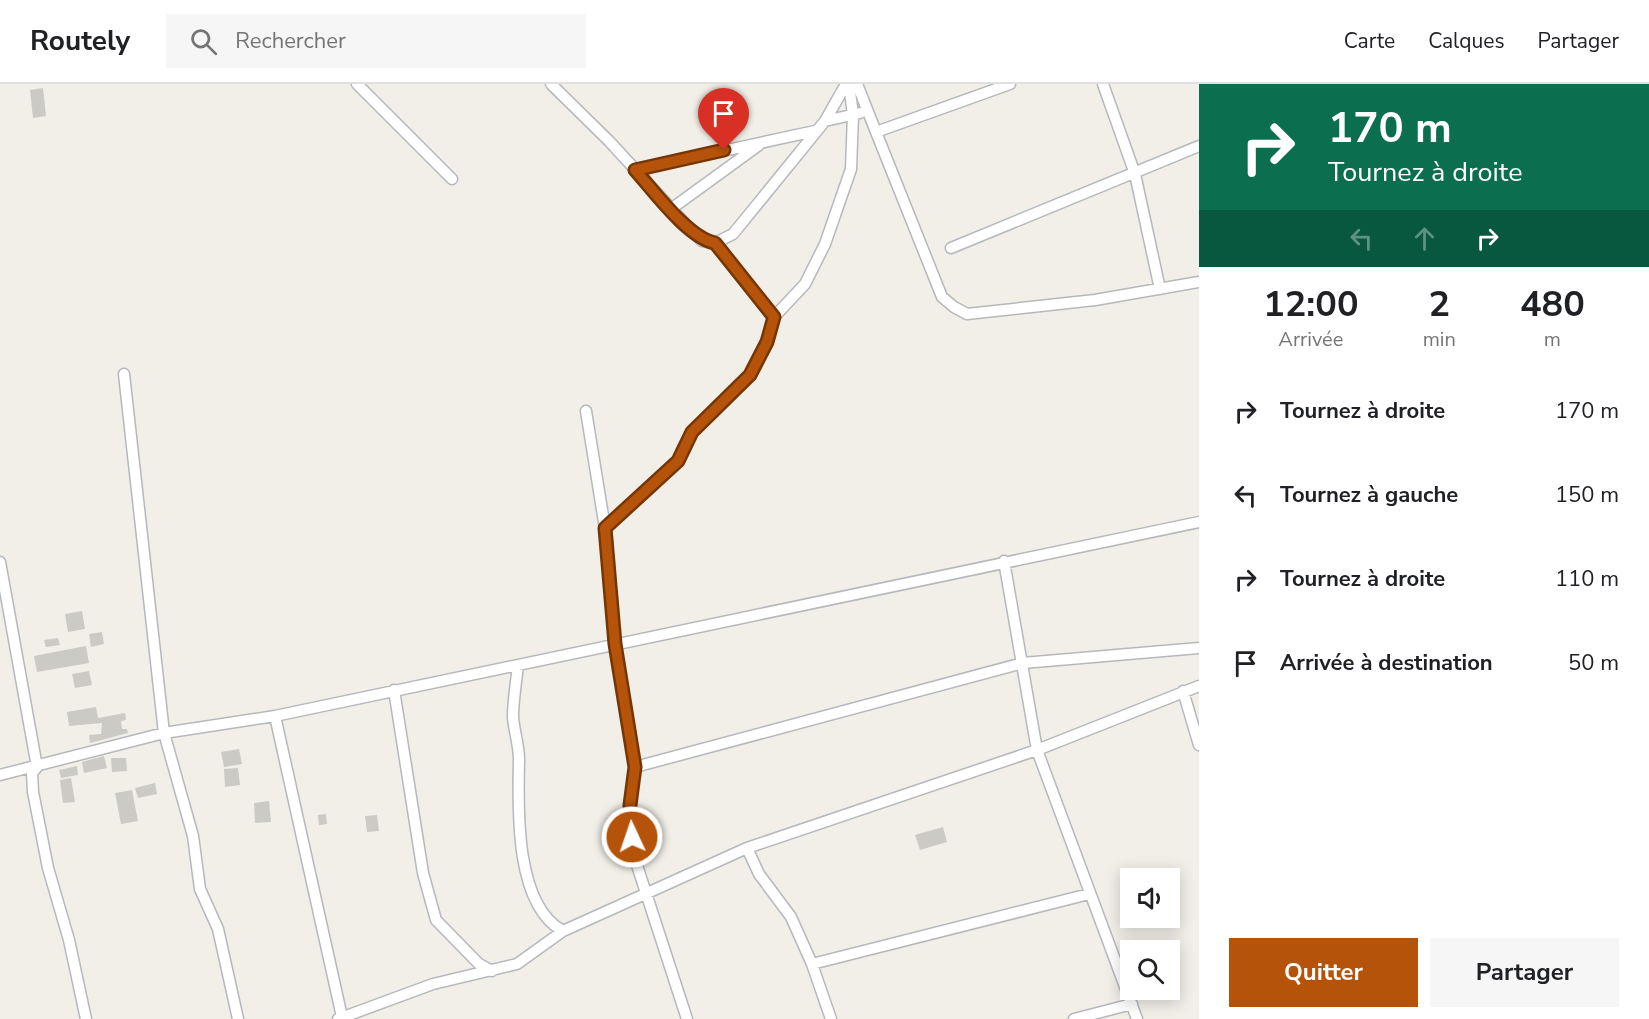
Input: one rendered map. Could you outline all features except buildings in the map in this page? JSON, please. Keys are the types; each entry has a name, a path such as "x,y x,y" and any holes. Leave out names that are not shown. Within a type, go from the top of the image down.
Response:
{"street":[{"path":"357,84 452,179"},
{"path":"551,84 702,241 715,243 733,234 825,121 847,84"},
{"path":"605,528 678,461 692,432 750,375 767,342 774,317 805,284 825,244 851,169 853,115 847,84"},
{"path":"857,84 942,297 954,307 967,314 987,312 1095,300 1199,282"},
{"path":"876,132 1010,84"},
{"path":"1103,84 1135,174 1160,289"},
{"path":"825,121 868,111"},
{"path":"635,170 815,131"},
{"path":"671,208 762,143"},
{"path":"951,248 1199,146"},
{"path":"715,243 774,317"},
{"path":"124,374 164,733 193,837 200,890 218,929 238,1019"},
{"path":"585,411 605,528 615,644 635,767 630,805 633,853 687,1019"},
{"path":"0,775 164,733 275,716 1004,561 1199,522"},
{"path":"1004,561 1037,750 1137,1019"},
{"path":"0,562 37,767"},
{"path":"635,767 1023,663 1199,648"},
{"path":"518,666 513,716 519,756 518,821 523,860 545,917 563,931"},
{"path":"275,716 340,1018 433,984 518,964 563,931 747,848 1037,750 1199,686"},
{"path":"394,690 423,873 436,920 479,964 492,970"},
{"path":"1183,691 1199,745"},
{"path":"37,767 32,773 33,792 48,868 69,940 86,1019"},
{"path":"747,848 759,874 791,917 812,964 831,1019"},
{"path":"812,964 1089,894"},
{"path":"1074,1019 1132,1004"}],"route":[{"path":"632,837 630,805 635,767 615,644 605,528 678,461 692,432 750,375 767,342 774,317 715,243 702,241 635,170 724,150"}]}
